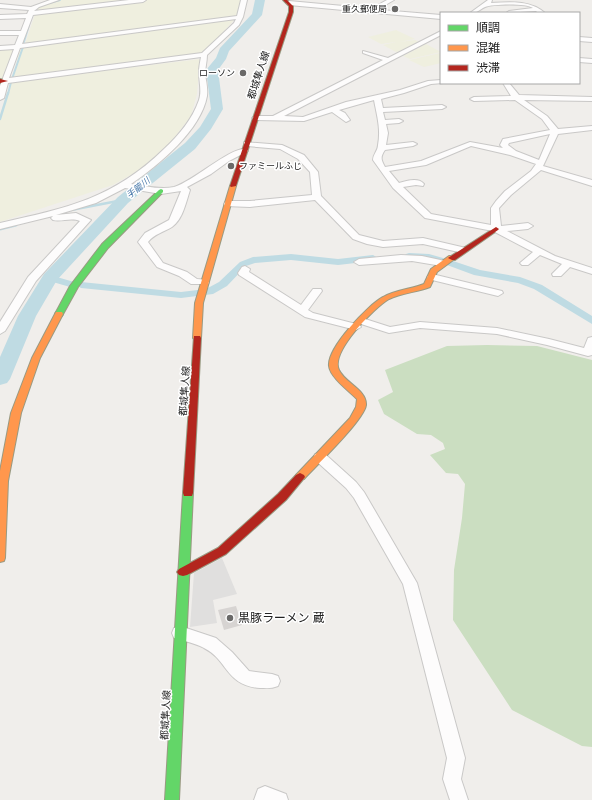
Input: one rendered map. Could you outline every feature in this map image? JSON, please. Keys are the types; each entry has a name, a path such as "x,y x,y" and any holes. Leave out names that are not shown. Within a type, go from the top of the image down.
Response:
{"main road":[{"name":"都城隼人線","path":"172,800 183,572 200,298 245,148 291,12 287,2"},
{"path":"0,558 2,481 16,413 36,358 74,286 105,246 161,191"},
{"path":"183,572 222,551 247,530 282,497 320,457 352,420 361,407 361,398 338,374 333,363 340,346 359,324 382,300 424,286 432,278 434,271 442,263 496,229"}],"street":[{"path":"0,98 2,81 36,6 56,0"},
{"path":"3,16 143,0"},
{"path":"2,81 204,55 231,30 240,17 244,0"},
{"path":"376,12 380,6 391,0"},
{"path":"475,12 489,3 535,0"},
{"path":"287,2 376,12 440,17"},
{"path":"489,3 524,3 532,5 540,11"},
{"path":"0,6 11,7 32,13"},
{"path":"0,23 3,16 11,7"},
{"path":"524,12 540,11"},
{"path":"0,48 18,47 240,17"},
{"path":"0,33 23,33"},
{"path":"274,118 335,94 389,60 440,34"},
{"path":"580,39 592,40"},
{"path":"365,52 389,60"},
{"path":"0,226 90,202 105,196 123,185 154,162 172,146 189,127 198,112 203,100 204,55"},
{"path":"580,60 592,61"},
{"path":"256,118 304,119 355,103 402,92 430,82 440,82"},
{"path":"506,84 510,91 527,106 551,123 555,131"},
{"path":"335,94 355,103"},
{"path":"377,98 378,110 384,133 382,148 376,157 383,170 411,202 428,216 496,229 528,226"},
{"path":"474,99 518,98 553,103"},
{"path":"527,106 592,99"},
{"path":"378,110 442,108"},
{"path":"334,110 342,115 346,120"},
{"path":"539,115 551,114"},
{"path":"381,122 399,121"},
{"path":"513,153 504,145 506,141 540,133 592,128"},
{"path":"577,130 592,135"},
{"path":"496,229 495,208 500,199 535,172 555,131"},
{"path":"382,148 413,144"},
{"path":"383,170 422,163 470,144 481,145 513,153 539,165 592,183"},
{"path":"123,185 161,191 182,187 211,170 223,160 245,148 280,146 301,157 314,172 317,197 349,231 361,239 383,244 423,241 464,250"},
{"path":"396,186 417,182 420,184"},
{"path":"182,187 186,190 176,217 167,226 149,235 143,242 160,265 183,274 195,282 204,283"},
{"path":"228,204 250,204 317,197"},
{"path":"0,233 65,217 80,217 86,220 85,223 32,279 0,331"},
{"path":"496,229 538,252 591,273"},
{"path":"525,263 538,252"},
{"path":"359,262 415,258 430,259 442,263"},
{"path":"557,274 568,264"},
{"path":"245,269 243,273 302,311 317,318 389,330 407,326 428,326 497,331 549,342 588,354 592,340"},
{"path":"432,278 498,293"},
{"path":"302,311 318,291"},
{"path":"320,457 351,485 359,495 410,583 456,758 452,779 459,800"},
{"path":"180,633 210,643 226,657 244,677 254,680 272,681"},
{"path":"263,800 265,795 279,800"}],"green space":[{"path":"59,0 244,0 236,18 25,44 37,8"},
{"path":"235,19 201,57 13,79 20,46"},
{"path":"396,30 415,39 399,42 415,40 421,43 396,52 383,45 396,42 381,44 368,37"},
{"path":"426,44 440,51 410,59 403,56"},
{"path":"0,48 18,48 2,80 0,80"},
{"path":"440,53 440,63 424,67 409,60"},
{"path":"200,59 197,94 191,116 170,143 143,168 113,185 0,222 0,114 11,82"},
{"path":"447,346 537,346 592,360 592,747 582,746 512,710 453,620 454,570 462,518 465,484 458,474 446,473 430,455 445,449 443,443 431,435 417,434 384,414 378,400 393,392 385,370"}],"shaded area":[{"path":"222,558 237,594 213,600 217,623 190,627 194,573"}],"building":[{"name":"黒豚ラーメン 蔵","path":"236,606 242,625 224,630 218,610"}],"waterway":[{"path":"49,3 60,0"},
{"name":"手籠川","path":"0,379 27,316 50,278 123,200 190,146 205,129 217,109 212,70 221,59 224,50 257,15 260,0"},
{"path":"23,45 29,25"},
{"path":"12,79 23,47"},
{"path":"8,94 11,82"},
{"path":"0,119 8,93"},
{"path":"71,210 123,200"},
{"path":"0,229 16,225"},
{"path":"409,256 429,257 440,260"},
{"path":"81,285 181,295 209,292 223,284 243,264 253,260 291,257 338,262 373,258"},
{"path":"450,263 478,273 520,280 538,287 592,321"},
{"path":"50,278 70,284"}],"traffic: fast":[{"path":"59,314 74,286 105,246 161,191"},
{"path":"172,800 188,493"}],"traffic: slow":[{"path":"197,338 199,303 233,186"},
{"path":"300,477 353,420 361,407 361,398 337,375 334,370 334,359 338,349 362,319 386,298 427,285 434,271 452,258"},
{"path":"0,558 3,481 16,413 36,358 59,314"}],"traffic: jam":[{"path":"233,186 291,12 291,6 285,0"},
{"path":"0,81 5,81"},
{"path":"452,258 496,229"},
{"path":"188,493 197,338"},
{"path":"183,572 222,551 282,497 300,477"}],"place":[{"name":"重久郵便局","path":"395,9"},
{"name":"ローソン","path":"243,73"},
{"name":"ファミールふじ","path":"231,166"},
{"name":"黒豚ラーメン 蔵","path":"230,618"}]}
